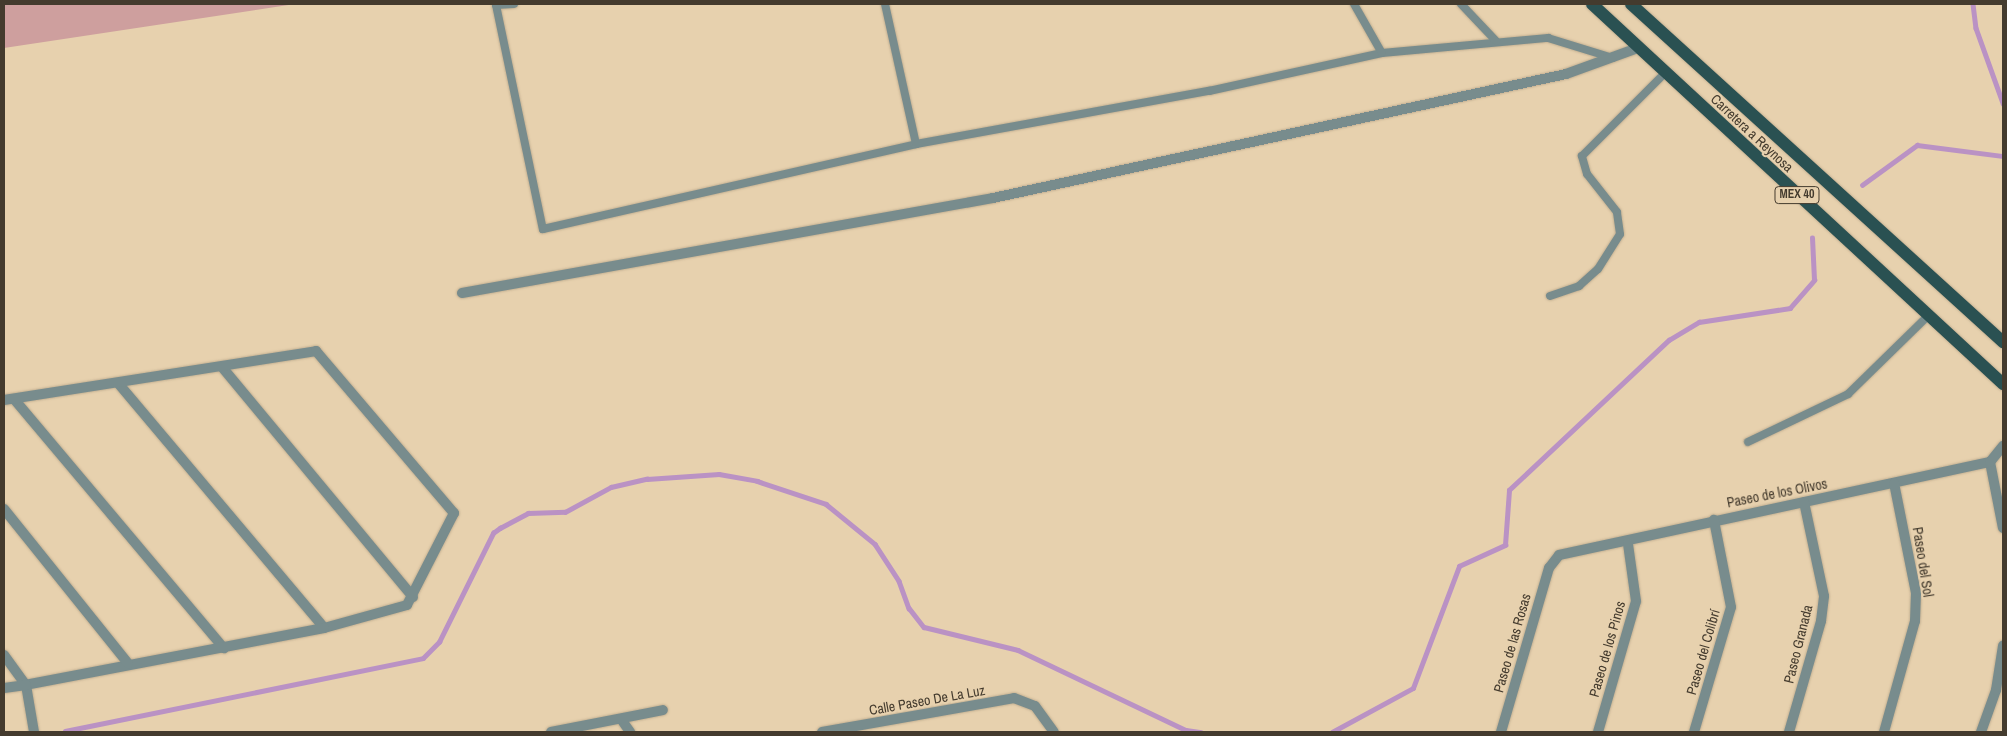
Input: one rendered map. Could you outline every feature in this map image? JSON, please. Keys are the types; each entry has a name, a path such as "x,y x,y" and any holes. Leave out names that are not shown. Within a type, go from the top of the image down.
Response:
{"main road":[{"name":"Carretera a Reynosa","path":"1592,4 2003,384"},
{"name":"Carretera a Reynosa","path":"1630,4 2003,342"}],"street":[{"path":"462,292 993,198 1615,59 1638,48"},
{"path":"4,688 128,663 224,648 387,614 407,605 413,597 454,513 316,351 9,400"},
{"path":"222,367 413,597"},
{"path":"118,383 324,628"},
{"path":"9,400 224,648"},
{"path":"2003,446 1990,462 2003,528"},
{"name":"Paseo de los Olivos","path":"1552,562 1559,555 1628,544 1714,520 1990,462"},
{"name":"Paseo del Sol","path":"1884,732 1915,621 1914,585 1894,483"},
{"name":"Paseo Granada","path":"1789,732 1821,621 1824,596 1804,502"},
{"path":"4,509 128,663"},
{"name":"Paseo del Colibrí","path":"1694,732 1731,607 1714,520"},
{"name":"Paseo de los Pinos","path":"1598,732 1636,601 1628,544"},
{"name":"Paseo de las Rosas","path":"1501,732 1552,562"},
{"path":"1981,732 1999,693 2003,646"},
{"path":"4,655 26,684 34,732"},
{"name":"Calle Paseo De La Luz","path":"822,732 1014,698 1034,706 1054,732"},
{"path":"551,732 662,710"},
{"path":"621,719 630,732"}],"lane":[{"path":"514,4 496,5 543,229 916,144 1209,91 1382,53 1496,41 1555,39 1615,59"},
{"path":"885,4 916,144"},
{"path":"1354,4 1382,53"},
{"path":"1461,4 1496,41"},
{"path":"1550,296 1586,280 1620,234 1618,212 1582,165 1586,147 1665,73"},
{"path":"1748,442 1848,394 1928,316"}],"shaded area":[{"path":"4,4 295,4 4,48"}],"waterway":[{"path":"1973,4 1976,28 2003,103"},
{"path":"1862,185 1917,145 2003,156"},
{"path":"1332,732 1413,688 1459,566 1505,545 1509,490 1669,340 1699,322 1790,308 1814,280 1812,238"},
{"path":"65,731 423,658 439,642 493,533 500,528 528,513 565,512 611,487 647,479 719,474 757,481 826,504 875,544 899,581 909,608 924,627 1018,650 1186,730 1201,732"}]}
